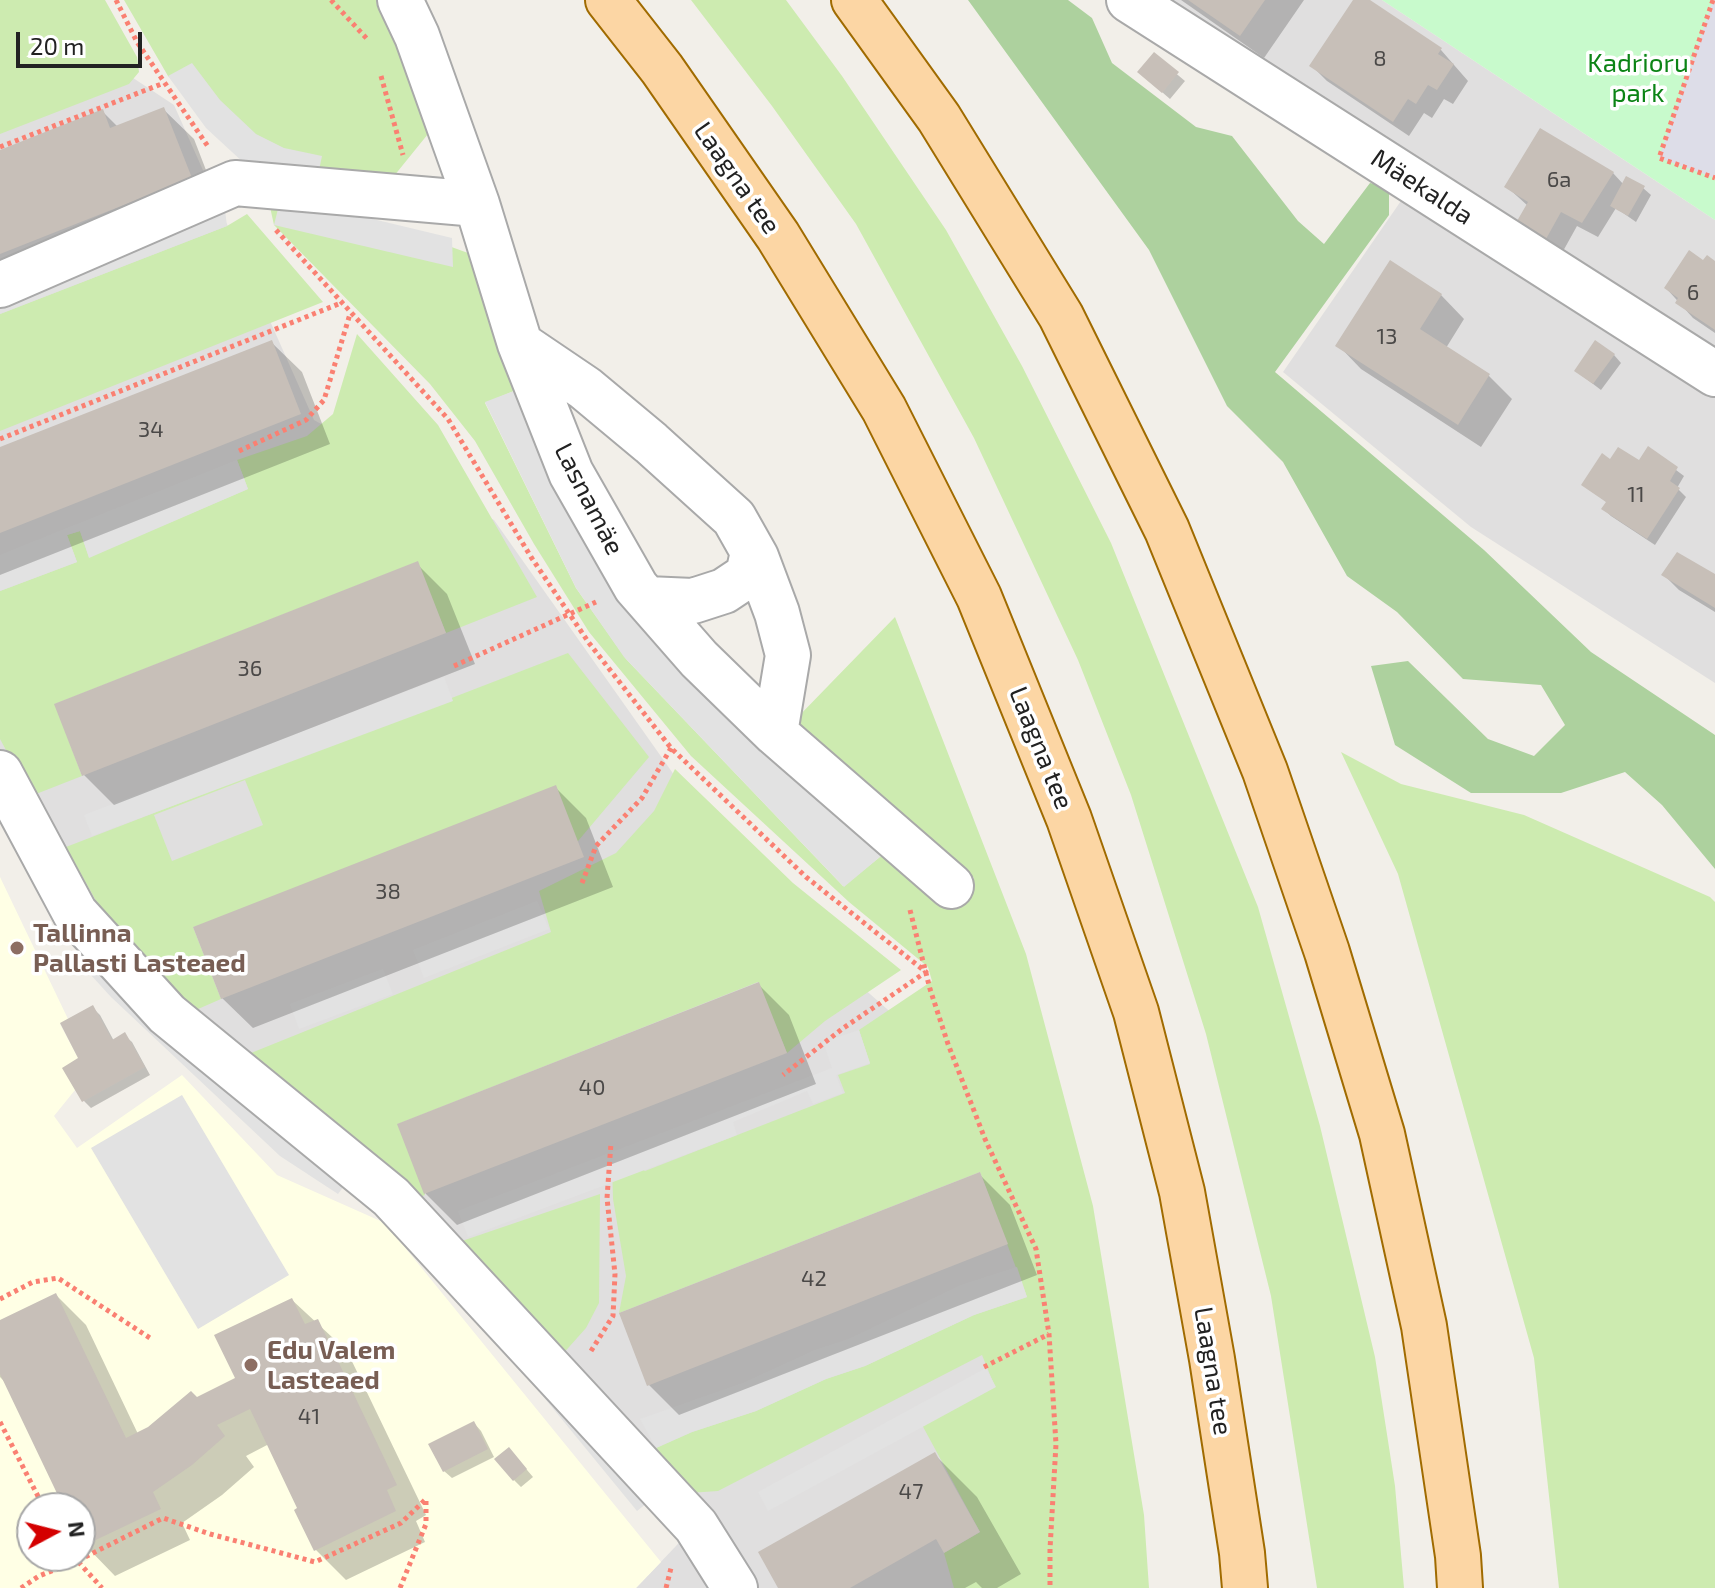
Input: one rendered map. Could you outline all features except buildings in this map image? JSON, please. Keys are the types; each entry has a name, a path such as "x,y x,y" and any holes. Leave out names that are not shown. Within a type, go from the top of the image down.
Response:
{"main road":[{"name":"Laagna tee","path":"608,0 662,69 778,236 884,409 979,597 1058,791 1136,1012 1182,1192 1214,1374 1245,1588"},
{"path":"854,0 939,118 1061,316 1167,530 1265,771 1327,952 1382,1134 1424,1326 1460,1588"}],"street":[{"name":"Lasnamäe","path":"400,0 417,36 477,204 520,344 571,473 642,593 699,659 775,733 951,886"},
{"name":"Mäekalda","path":"1129,0 1715,374"},
{"path":"0,285 235,183 477,204"},
{"path":"520,344 585,388 734,518 753,552 777,613 788,655 775,733"},
{"path":"642,593 693,601 724,591 748,575 753,552"},
{"path":"0,773 75,913 167,1014 391,1197 696,1526 735,1588"}],"path":[{"path":"116,0 137,42 235,183 448,419 531,557 569,613 671,748 806,877 926,972"},
{"path":"331,0 373,44"},
{"path":"1713,0 1659,158 1715,178"},
{"path":"380,72 416,199"},
{"path":"0,147 164,83"},
{"path":"0,439 341,303"},
{"path":"239,451 306,420 324,400 350,313"},
{"path":"454,666 569,613 642,593"},
{"path":"582,883 596,846 642,798 671,748"},
{"path":"908,903 948,1044 985,1139 1036,1249 1049,1334 1056,1444 1050,1588"},
{"path":"783,1075 842,1029 926,972"},
{"path":"561,1381 587,1357 613,1316 615,1274 607,1198 611,1143"},
{"path":"0,1299 33,1282 58,1278 153,1340"},
{"path":"984,1367 1049,1334"},
{"path":"0,1422 36,1492"},
{"path":"96,1549 163,1518 315,1562 401,1523 426,1499 426,1524 400,1588"},
{"path":"21,1588 47,1572"},
{"path":"87,1572 102,1588"}],"shaded area":[{"path":"0,0 15,0 174,105 314,420 494,520 761,898 979,1090 1041,1265 1039,1588 636,1588 695,1526 391,1197 167,1014 0,773"},
{"path":"1129,0 1382,0 1715,220 1715,683 1471,527 1283,372 1414,182"},
{"path":"1715,0 1715,178 1659,158"},
{"path":"192,63 220,100 256,134 284,148 322,156 317,180 245,164 206,128 168,76"},
{"path":"281,197 452,238 453,267 274,225"},
{"path":"225,210 227,226 0,314 0,298"},
{"path":"519,389 635,606 886,852 844,887 624,657 576,588 485,402"},
{"path":"237,460 248,489 89,558 80,531 67,535 77,562 0,591 0,555"},
{"path":"444,677 453,701 92,836 84,815"},
{"name":"Edu Valem Lasteaed","path":"0,877 68,1019 60,1024 78,1058 75,1090 54,1116 77,1148 182,1075 277,1175 385,1223 661,1562 636,1588 0,1588"},
{"path":"537,901 549,929 424,978 413,950"},
{"path":"89,955 235,1095 303,1153 350,1178 338,1194 280,1156 111,997 79,962"},
{"path":"383,969 393,994 299,1029 290,1004"},
{"path":"859,1030 870,1063 836,1075 843,1093 813,1104 807,1091 733,1122 737,1135 468,1237 458,1211 832,1068 823,1042"},
{"path":"182,1095 289,1275 198,1329 91,1148"},
{"path":"1017,1267 1027,1297 974,1315 865,1366 826,1379 756,1411 692,1432 656,1448 640,1419 743,1383 815,1350 849,1339 961,1285"},
{"path":"542,1366 652,1499 637,1511 528,1378"},
{"path":"986,1368 996,1387 768,1511 758,1492"}],"green space":[{"path":"0,0 105,0 137,57 139,72 129,84 0,134"},
{"path":"124,0 385,0 429,119 428,134 394,176 272,165 168,76"},
{"path":"691,0 786,0 842,76 946,230 1022,366 1111,543 1258,907 1320,1126 1375,1357 1395,1486 1404,1588 1317,1588 1271,1296 1206,1034 1131,795 1078,660 974,438 856,224"},
{"path":"968,0 1068,0 1092,18 1112,63 1196,127 1232,136 1298,221 1324,244 1370,183 1389,187 1389,215 1275,372 1484,550 1591,652 1715,735 1715,869 1662,805 1625,772 1561,793 1471,793 1395,745 1371,666 1408,661 1488,739 1534,756 1565,725 1541,685 1463,679 1397,612 1347,576 1283,462 1227,406 1149,250"},
{"name":"Kadrioru park","path":"1382,0 1715,0 1715,220 1644,173"},
{"path":"270,207 402,229 468,253 519,389 485,403 576,588 627,660 843,886 886,852 955,905 974,878 795,720 895,617 1026,954 1093,1206 1144,1515 1149,1588 954,1588 944,1553 980,1532 921,1423 995,1387 982,1355 718,1491 689,1493 656,1448 692,1432 756,1411 826,1379 865,1366 974,1315 1027,1297 980,1172 619,1313 626,1276 613,1199 612,1166 631,1161 645,1171 845,1093 838,1075 870,1064 859,1030 932,981 928,967 849,902 691,756 589,632 475,441 430,384 274,225"},
{"path":"247,214 323,302 0,431 0,314 227,226"},
{"path":"357,334 438,425 537,597 446,633 417,562 55,704 82,776 31,796 0,739 0,591 77,562 67,535 80,531 89,557 248,489 237,460 307,436 333,414"},
{"path":"568,653 649,757 578,841 193,927 221,999 189,1013 110,926 66,847","holes":["245,780 263,825 172,861 154,815"]},
{"path":"1341,752 1401,784 1524,815 1710,897 1715,902 1715,1588 1559,1588 1534,1358 1398,874"},
{"path":"675,769 793,883 901,970 825,1021 787,1053 758,982 398,1124 425,1195 411,1200 251,1053 551,932 539,891 616,853 654,811"},
{"path":"600,1194 599,1303 586,1328 561,1356 459,1242"}],"place":[{"name":"Tallinna Pallasti Lasteaed","path":"17,948"},
{"name":"Edu Valem Lasteaed","path":"251,1365"}]}
